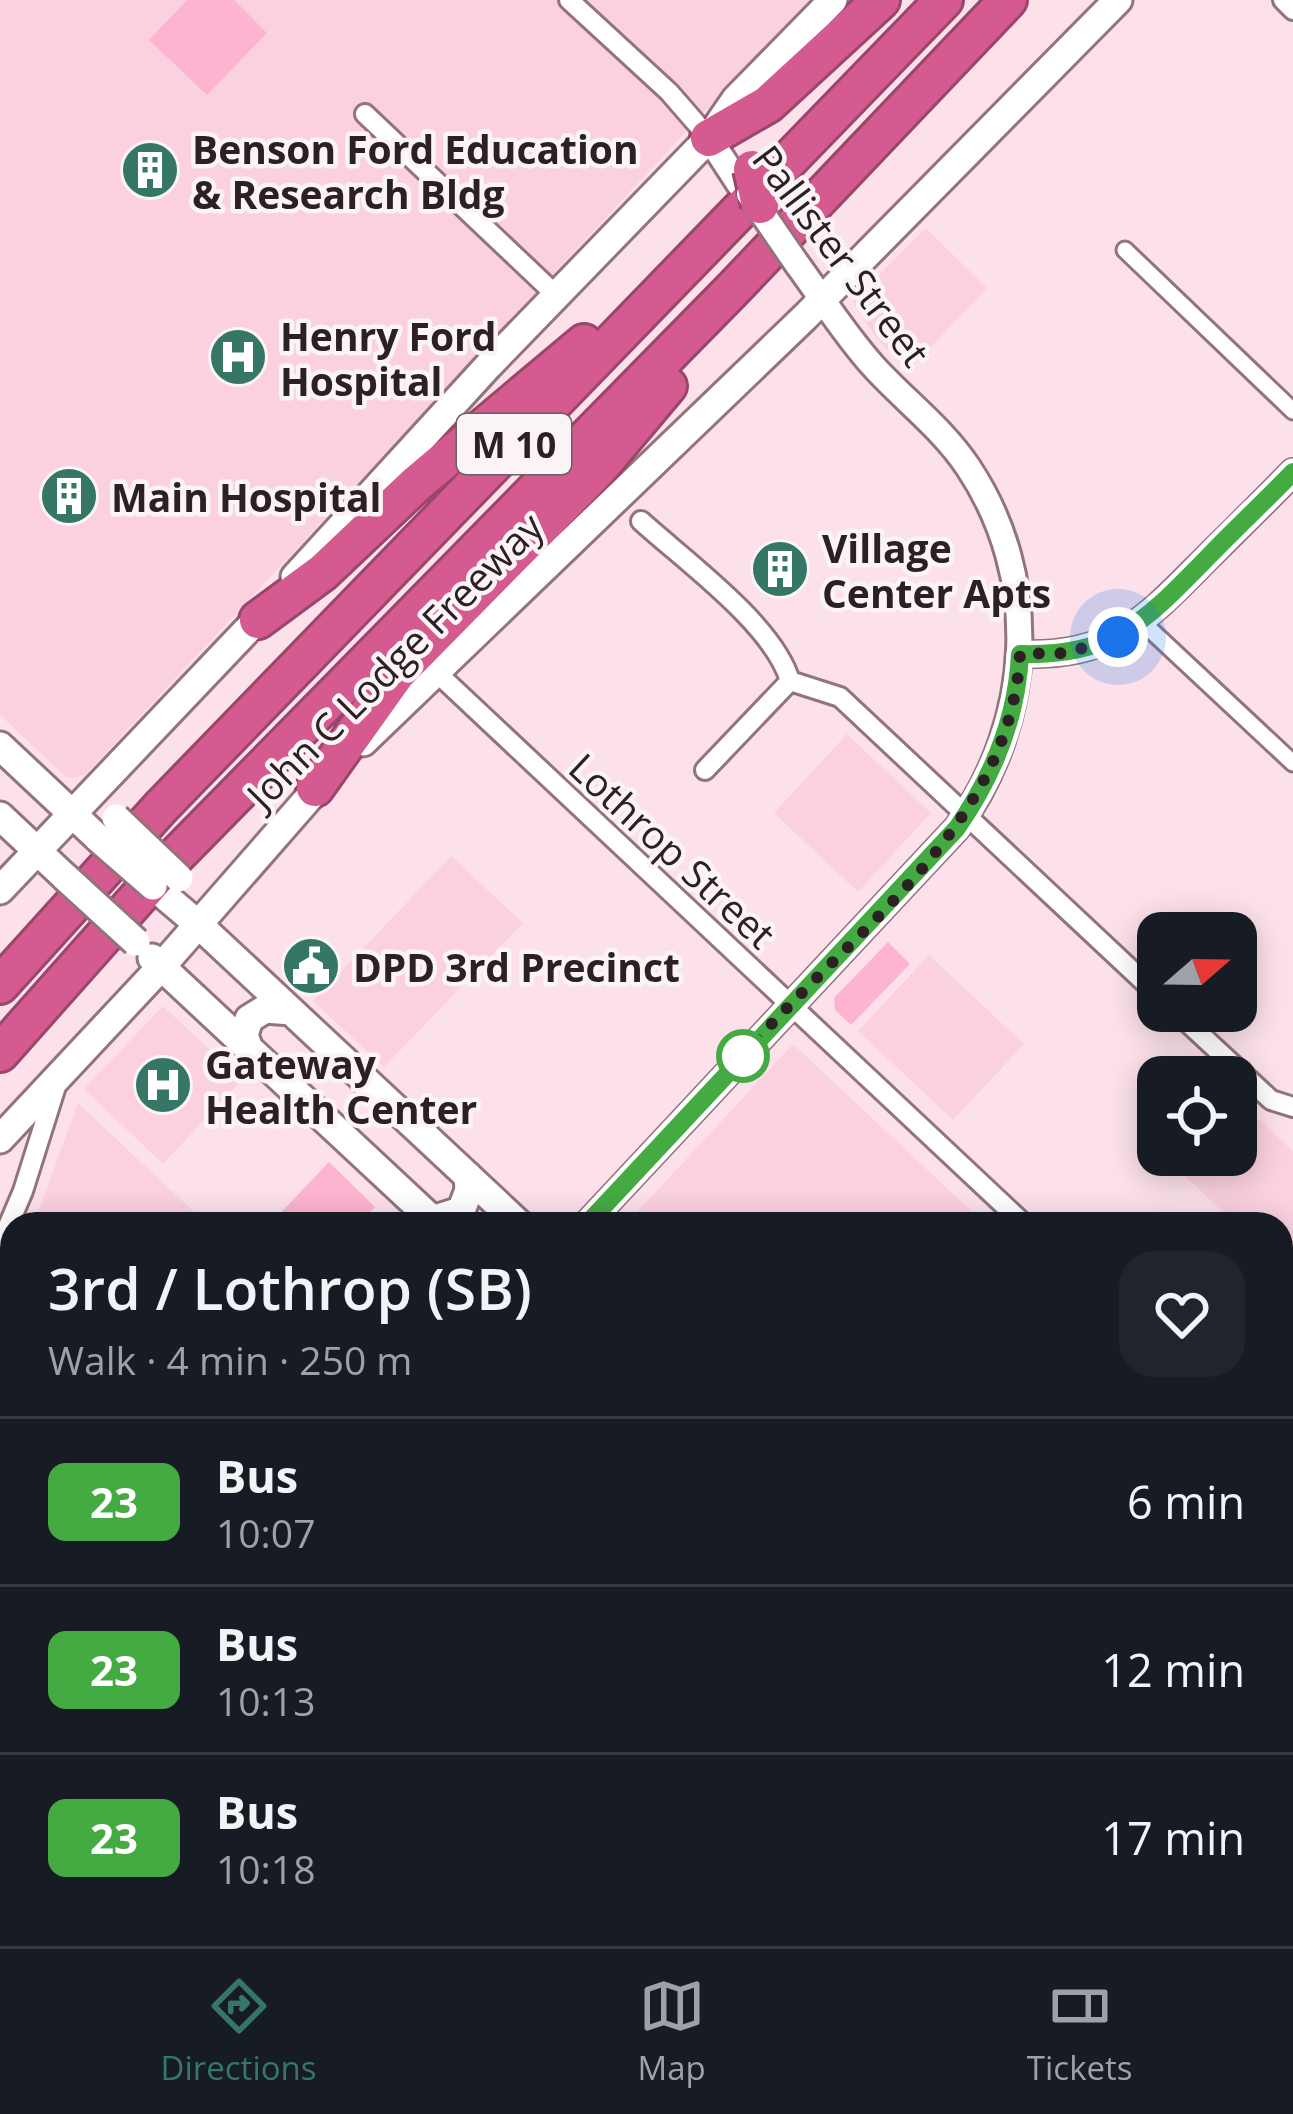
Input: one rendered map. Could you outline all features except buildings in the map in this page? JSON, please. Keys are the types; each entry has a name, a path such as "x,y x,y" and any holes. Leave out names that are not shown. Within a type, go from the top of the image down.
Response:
{"highway":[{"path":"709,138 768,104 881,0"},
{"name":"John C Lodge Freeway","path":"0,985 178,790 944,0"},
{"name":"John C Lodge Freeway","path":"0,1053 167,865 734,288 1008,0"},
{"path":"257,620 323,572 431,471 668,271 868,80"},
{"path":"750,186 750,145 768,104"},
{"path":"315,788 397,673 599,468 704,343 734,288"}],"main road":[{"path":"0,890 257,620 488,366 709,138 736,99 833,0"},
{"name":"John C Lodge Freeway","path":"0,1139 161,968 315,788 823,299 1118,0"},
{"path":"2,758 73,814 107,829 175,890 199,925 506,1212"},
{"path":"107,829 114,770"},
{"path":"0,816 424,1212"},
{"path":"175,890 191,885 232,887"},
{"path":"249,1049 244,1035 249,1019 266,1009 291,1010"},
{"path":"456,1212 466,1202 468,1176"}],"street":[{"name":"Pallister Street","path":"569,0 669,92 750,186 797,264 872,364 948,440 982,489 1011,566 1020,654 1006,733 965,816 598,1212"},
{"path":"1283,0 1293,10"},
{"path":"365,114 557,296"},
{"path":"1126,250 1293,411"},
{"path":"1020,654 1054,655 1096,647 1142,622 1293,472"},
{"path":"641,520 768,637 790,681"},
{"path":"1142,622 1293,763"},
{"name":"Lothrop Street","path":"435,671 1011,1212"},
{"path":"706,770 790,681"},
{"path":"790,681 840,697 1137,976"},
{"path":"1198,1032 1271,1100 1292,1107"},
{"path":"14,1212 61,1071"}],"shaded area":[{"name":"Henry Ford Hospital","path":"0,0 809,0 86,774 73,778 66,777 0,715"},
{"path":"187,0 234,0 267,33 207,95 149,40"},
{"path":"926,228 987,288 908,371 877,339 853,301"},
{"path":"847,734 931,813 858,892 774,813"},
{"path":"451,856 523,923 384,1067 313,1001"},
{"path":"888,942 910,964 851,1025 835,1010 834,998"},
{"path":"929,955 1024,1044 953,1120 858,1031"},
{"name":"Gateway Health Center","path":"163,1006 242,1080 163,1164 84,1089"},
{"path":"793,1044 972,1212 637,1212"},
{"name":"Gateway Health Center","path":"78,1103 194,1212 38,1212"},
{"path":"1257,1118 1293,1151 1293,1212 1223,1212 1185,1176 1257,1176"},
{"path":"329,1162 375,1207 370,1212 281,1212"}],"bus line":[{"name":"23","path":"598,1212 957,828 987,779 1006,733 1020,654 1054,655 1096,647 1142,622 1293,472"}],"place":[{"name":"Benson Ford Education & Research Bldg","path":"150,170"},
{"name":"Henry Ford Hospital","path":"238,357"},
{"name":"Main Hospital","path":"69,496"},
{"name":"Village Center Apts","path":"780,569"},
{"name":"DPD 3rd Precinct","path":"311,966"},
{"name":"Gateway Health Center","path":"163,1085"}],"route":[{"path":"743,1056 965,816 1006,733 1020,654 1067,653 1118,637"}]}
